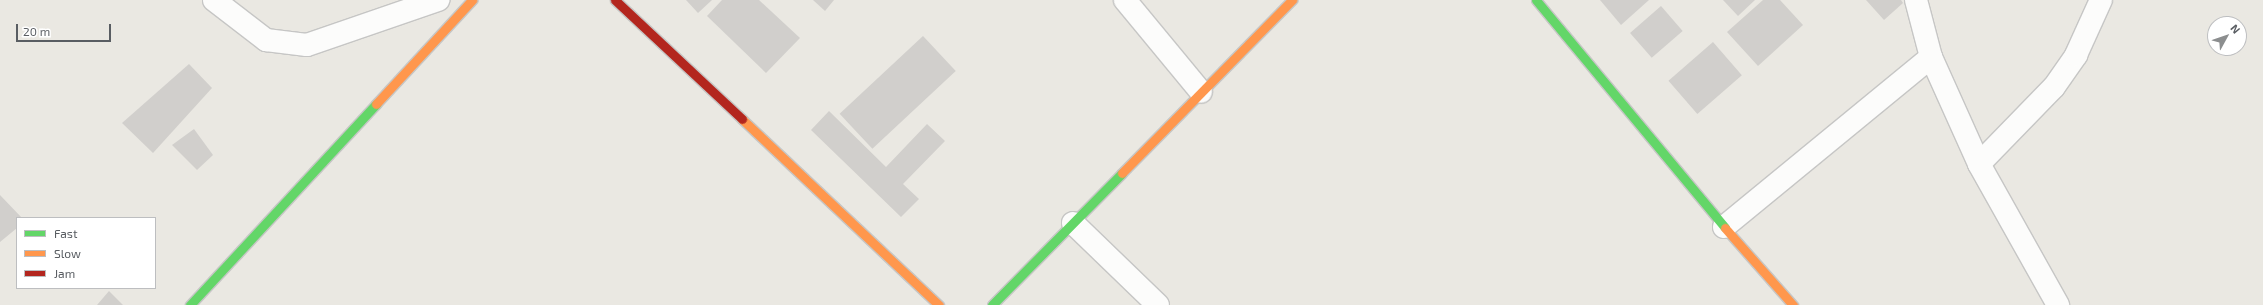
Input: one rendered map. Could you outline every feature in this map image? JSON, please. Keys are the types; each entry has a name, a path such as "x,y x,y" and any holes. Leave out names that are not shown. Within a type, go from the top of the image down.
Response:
{"street":[{"path":"214,0 266,40 307,45 438,0"},
{"path":"190,305 472,0"},
{"path":"615,0 939,305"},
{"path":"1125,0 1202,92"},
{"path":"992,305 1292,0"},
{"path":"1536,0 1724,227 1794,305"},
{"path":"1916,0 1930,58 1978,164 2058,305"},
{"path":"1978,164 2054,87 2076,55 2101,0"},
{"path":"1724,227 1930,58"},
{"path":"1073,223 1158,305"}],"building":[{"path":"686,0 712,0 698,13"},
{"path":"722,0 759,0 800,38 766,73 707,16"},
{"path":"813,0 834,0 825,11"},
{"path":"1600,0 1649,0 1621,25"},
{"path":"1723,0 1755,0 1738,16"},
{"path":"1763,0 1780,0 1803,25 1758,66 1727,32"},
{"path":"1866,0 1901,0 1903,3 1884,20"},
{"path":"1661,6 1683,31 1652,58 1630,33"},
{"path":"923,36 956,71 872,149 840,114"},
{"path":"1713,42 1742,75 1697,114 1668,81"},
{"path":"189,64 212,88 153,153 122,123"},
{"path":"829,111 886,167 927,124 945,141 903,184 919,199 901,217 811,130"},
{"path":"194,129 213,155 197,170 172,145"},
{"path":"0,195 21,217 16,217 16,229 0,242"},
{"path":"109,291 123,305 97,305"}],"traffic: fast":[{"path":"1536,0 1725,228"},
{"path":"190,305 376,104"},
{"path":"992,305 1122,173"}],"traffic: slow":[{"path":"376,104 472,0"},
{"path":"1122,173 1292,0"},
{"path":"742,119 939,305"},
{"path":"1725,228 1793,305"}],"traffic: jam":[{"path":"615,0 742,119"}]}
